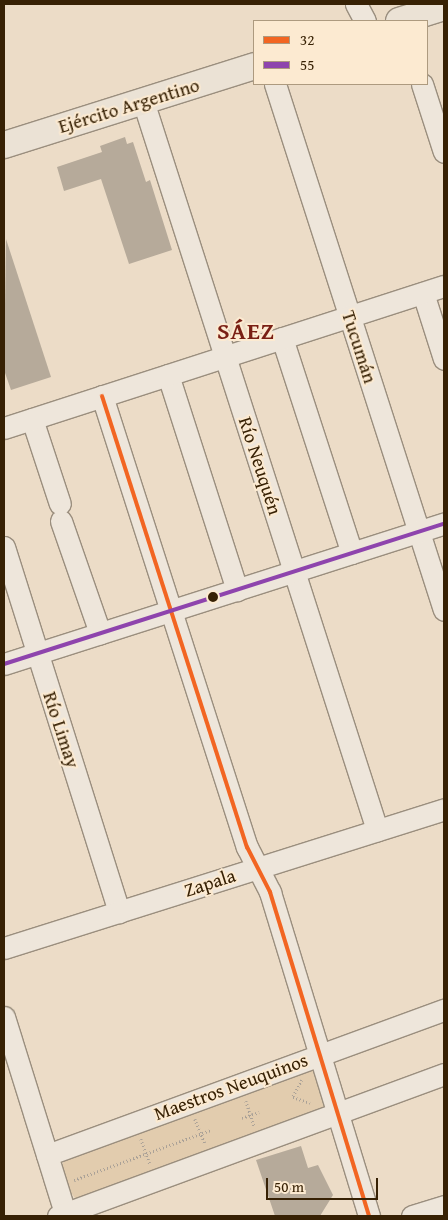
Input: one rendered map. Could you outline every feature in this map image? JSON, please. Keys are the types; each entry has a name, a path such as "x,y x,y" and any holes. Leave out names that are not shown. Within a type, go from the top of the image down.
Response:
{"main road":[{"path":"404,20 444,7"},
{"name":"Ejército Argentino","path":"4,145 253,66"}],"street":[{"path":"356,4 364,20"},
{"name":"Tucumán","path":"274,85 444,610"},
{"path":"422,85 444,152"},
{"name":"Río Neuquén","path":"143,101 377,830"},
{"path":"4,428 444,286"},
{"path":"423,293 444,359"},
{"path":"282,338 352,553"},
{"path":"168,375 237,590"},
{"path":"102,396 247,847 270,892 369,1216"},
{"path":"32,419 100,633"},
{"path":"4,664 444,524"},
{"name":"Río Limay","path":"4,547 119,912"},
{"name":"Zapala","path":"4,948 444,809"},
{"name":"Maestros Neuquinos","path":"46,1155 444,1010"},
{"path":"4,1017 63,1215 444,1074"},
{"path":"412,1216 444,1206"}],"path":[{"path":"293,1097 305,1076"},
{"path":"243,1092 256,1132"},
{"path":"288,1098 293,1097 312,1104"},
{"path":"192,1111 207,1150"},
{"path":"242,1118 258,1112"},
{"path":"73,1180 211,1130"},
{"path":"138,1131 152,1170"},
{"path":"70,1173 75,1186"}],"shaded area":[{"path":"313,1069 324,1108 76,1199 71,1193 62,1167 65,1156"}],"building":[{"path":"125,137 127,144 133,142 146,182 150,180 172,250 129,264 101,179 64,191 57,167 102,152 100,146"},
{"path":"6,239 51,377 11,390 4,370"},
{"path":"301,1146 308,1168 318,1165 333,1195 320,1216 275,1216 256,1160"}],"transit line":[{"name":"32","path":"102,396 247,847 270,892 369,1216"},
{"name":"55","path":"4,664 444,524"}],"district":[{"name":"SÁEZ","path":"246,331"}]}
